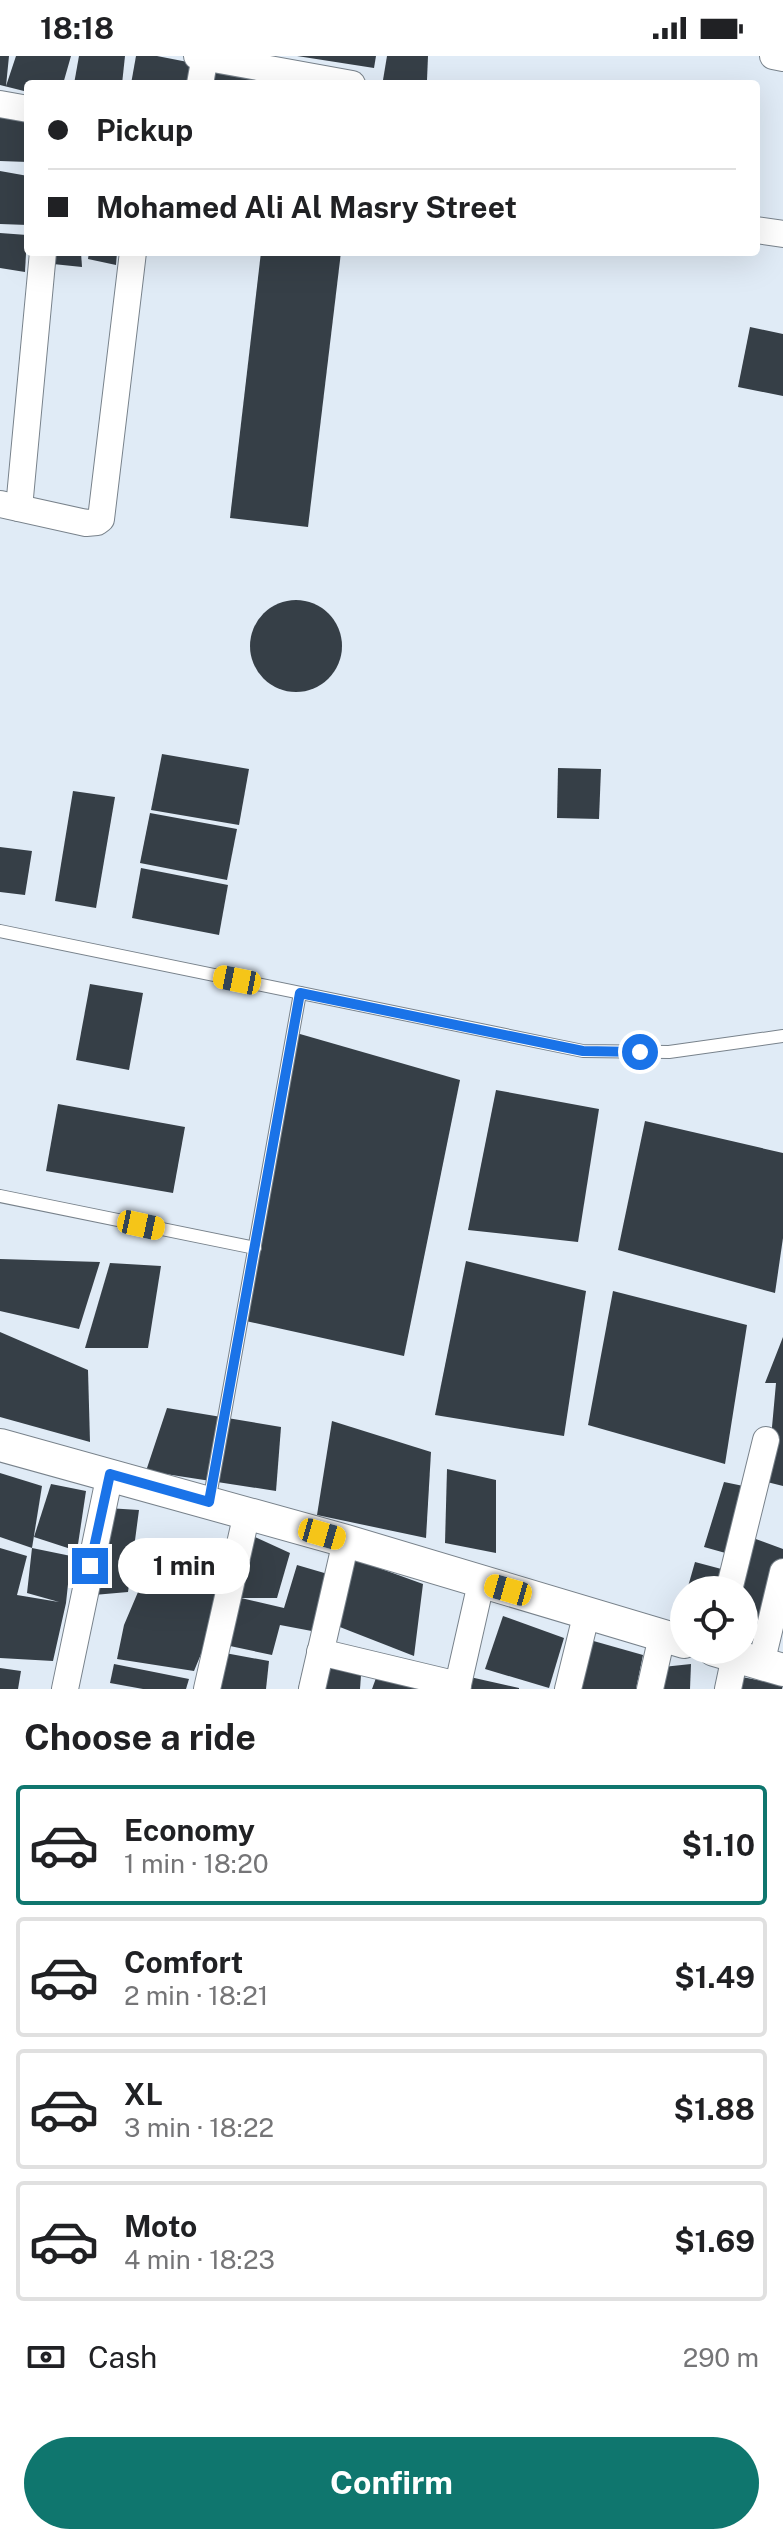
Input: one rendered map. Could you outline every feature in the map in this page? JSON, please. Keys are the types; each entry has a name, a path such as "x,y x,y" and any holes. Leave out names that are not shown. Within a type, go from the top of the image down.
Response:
{"street":[{"path":"200,80 202,56 331,80"},
{"path":"773,56 783,58"},
{"path":"0,104 24,108"},
{"path":"760,231 783,234"},
{"path":"42,256 10,506 92,524 101,519 103,513 133,256"},
{"path":"732,1576 766,1440"},
{"path":"0,1445 346,1541 670,1638"},
{"path":"65,1689 110,1474"},
{"path":"207,1689 247,1513"},
{"path":"312,1689 346,1541"},
{"path":"758,1635 783,1572"},
{"path":"320,1652 458,1687 481,1583"},
{"path":"568,1689 587,1612"},
{"path":"650,1689 670,1646"},
{"path":"728,1689 745,1664"}],"lane":[{"path":"0,931 583,1051 669,1052 783,1036"},
{"path":"209,1502 300,993"},
{"path":"0,1196 255,1248"}],"building":[{"path":"0,56 9,56 6,86 16,56 71,56 64,80 24,80 24,91 0,85"},
{"path":"79,56 125,56 122,80 75,80"},
{"path":"136,56 157,56 203,65 197,80 132,80"},
{"path":"297,56 376,56 374,68"},
{"path":"387,56 428,56 427,80 383,80"},
{"path":"212,65 256,80 210,80"},
{"path":"0,107 24,113 24,162 0,161"},
{"path":"0,171 24,175 24,225 0,224"},
{"path":"0,233 24,235 25,272 0,268"},
{"path":"54,256 81,256 82,267 53,264"},
{"path":"88,256 117,256 116,265 88,259"},
{"path":"261,256 341,256 308,527 230,518"},
{"path":"750,327 783,334 783,396 738,387"},
{"path":"296,600 314,604 328,614 338,628 342,646 338,664 328,678 314,688 296,692 278,688 264,678 254,664 250,646 254,628 264,614 278,604"},
{"path":"162,754 249,769 239,825 151,810"},
{"path":"558,768 601,769 599,819 557,818"},
{"path":"73,791 115,797 96,908 55,901"},
{"path":"150,813 237,829 227,880 140,863"},
{"path":"0,847 32,851 25,895 0,892"},
{"path":"141,868 228,885 219,935 132,918"},
{"path":"90,984 143,993 129,1070 76,1060"},
{"path":"293,1032 460,1080 404,1356 241,1320"},
{"path":"496,1090 599,1109 578,1242 468,1230"},
{"path":"58,1104 185,1127 173,1193 46,1171"},
{"path":"645,1121 783,1153 783,1238 775,1293 618,1250"},
{"path":"0,1259 100,1262 79,1329 0,1311"},
{"path":"466,1261 586,1291 564,1436 435,1415"},
{"path":"110,1263 161,1266 148,1348 85,1348"},
{"path":"613,1291 747,1325 725,1464 588,1425"},
{"path":"0,1332 88,1370 90,1442 0,1417"},
{"path":"783,1337 783,1486 767,1482 776,1383 765,1383"},
{"path":"167,1408 281,1427 276,1491 146,1471"},
{"path":"332,1421 431,1452 426,1538 317,1515"},
{"path":"447,1469 496,1480 496,1553 445,1543"},
{"path":"0,1473 42,1486 32,1548 0,1537"},
{"path":"724,1482 767,1491 753,1538 783,1549 783,1572 769,1634 758,1629 758,1576 691,1576 695,1562 744,1575 747,1559 704,1547"},
{"path":"51,1484 86,1491 77,1551 34,1537"},
{"path":"91,1507 139,1510 128,1592 71,1597"},
{"path":"255,1537 290,1553 277,1598 241,1598"},
{"path":"0,1548 27,1556 17,1595 59,1602 27,1593 32,1548 71,1556 66,1603 53,1661 0,1658"},
{"path":"354,1559 423,1584 414,1656 327,1622"},
{"path":"132,1563 217,1589 206,1642 194,1671 117,1659 124,1625 138,1592"},
{"path":"297,1565 338,1577 317,1632 280,1625 272,1655 230,1646 241,1598 284,1608"},
{"path":"503,1616 564,1638 549,1688 485,1669"},
{"path":"590,1640 643,1655 636,1689 580,1689"},
{"path":"225,1653 269,1661 266,1689 217,1689"},
{"path":"305,1661 362,1662 360,1689 298,1689"},
{"path":"114,1664 189,1679 186,1689 143,1689 110,1683"},
{"path":"691,1664 690,1689 659,1689 663,1667"},
{"path":"0,1668 21,1671 18,1689 0,1689"},
{"path":"470,1677 519,1688 519,1689 468,1689"},
{"path":"742,1677 783,1685 782,1689 740,1689"},
{"path":"376,1678 430,1689 372,1689"}],"route":[{"path":"90,1566 110,1474 209,1502 300,993 583,1051 640,1052"}]}
